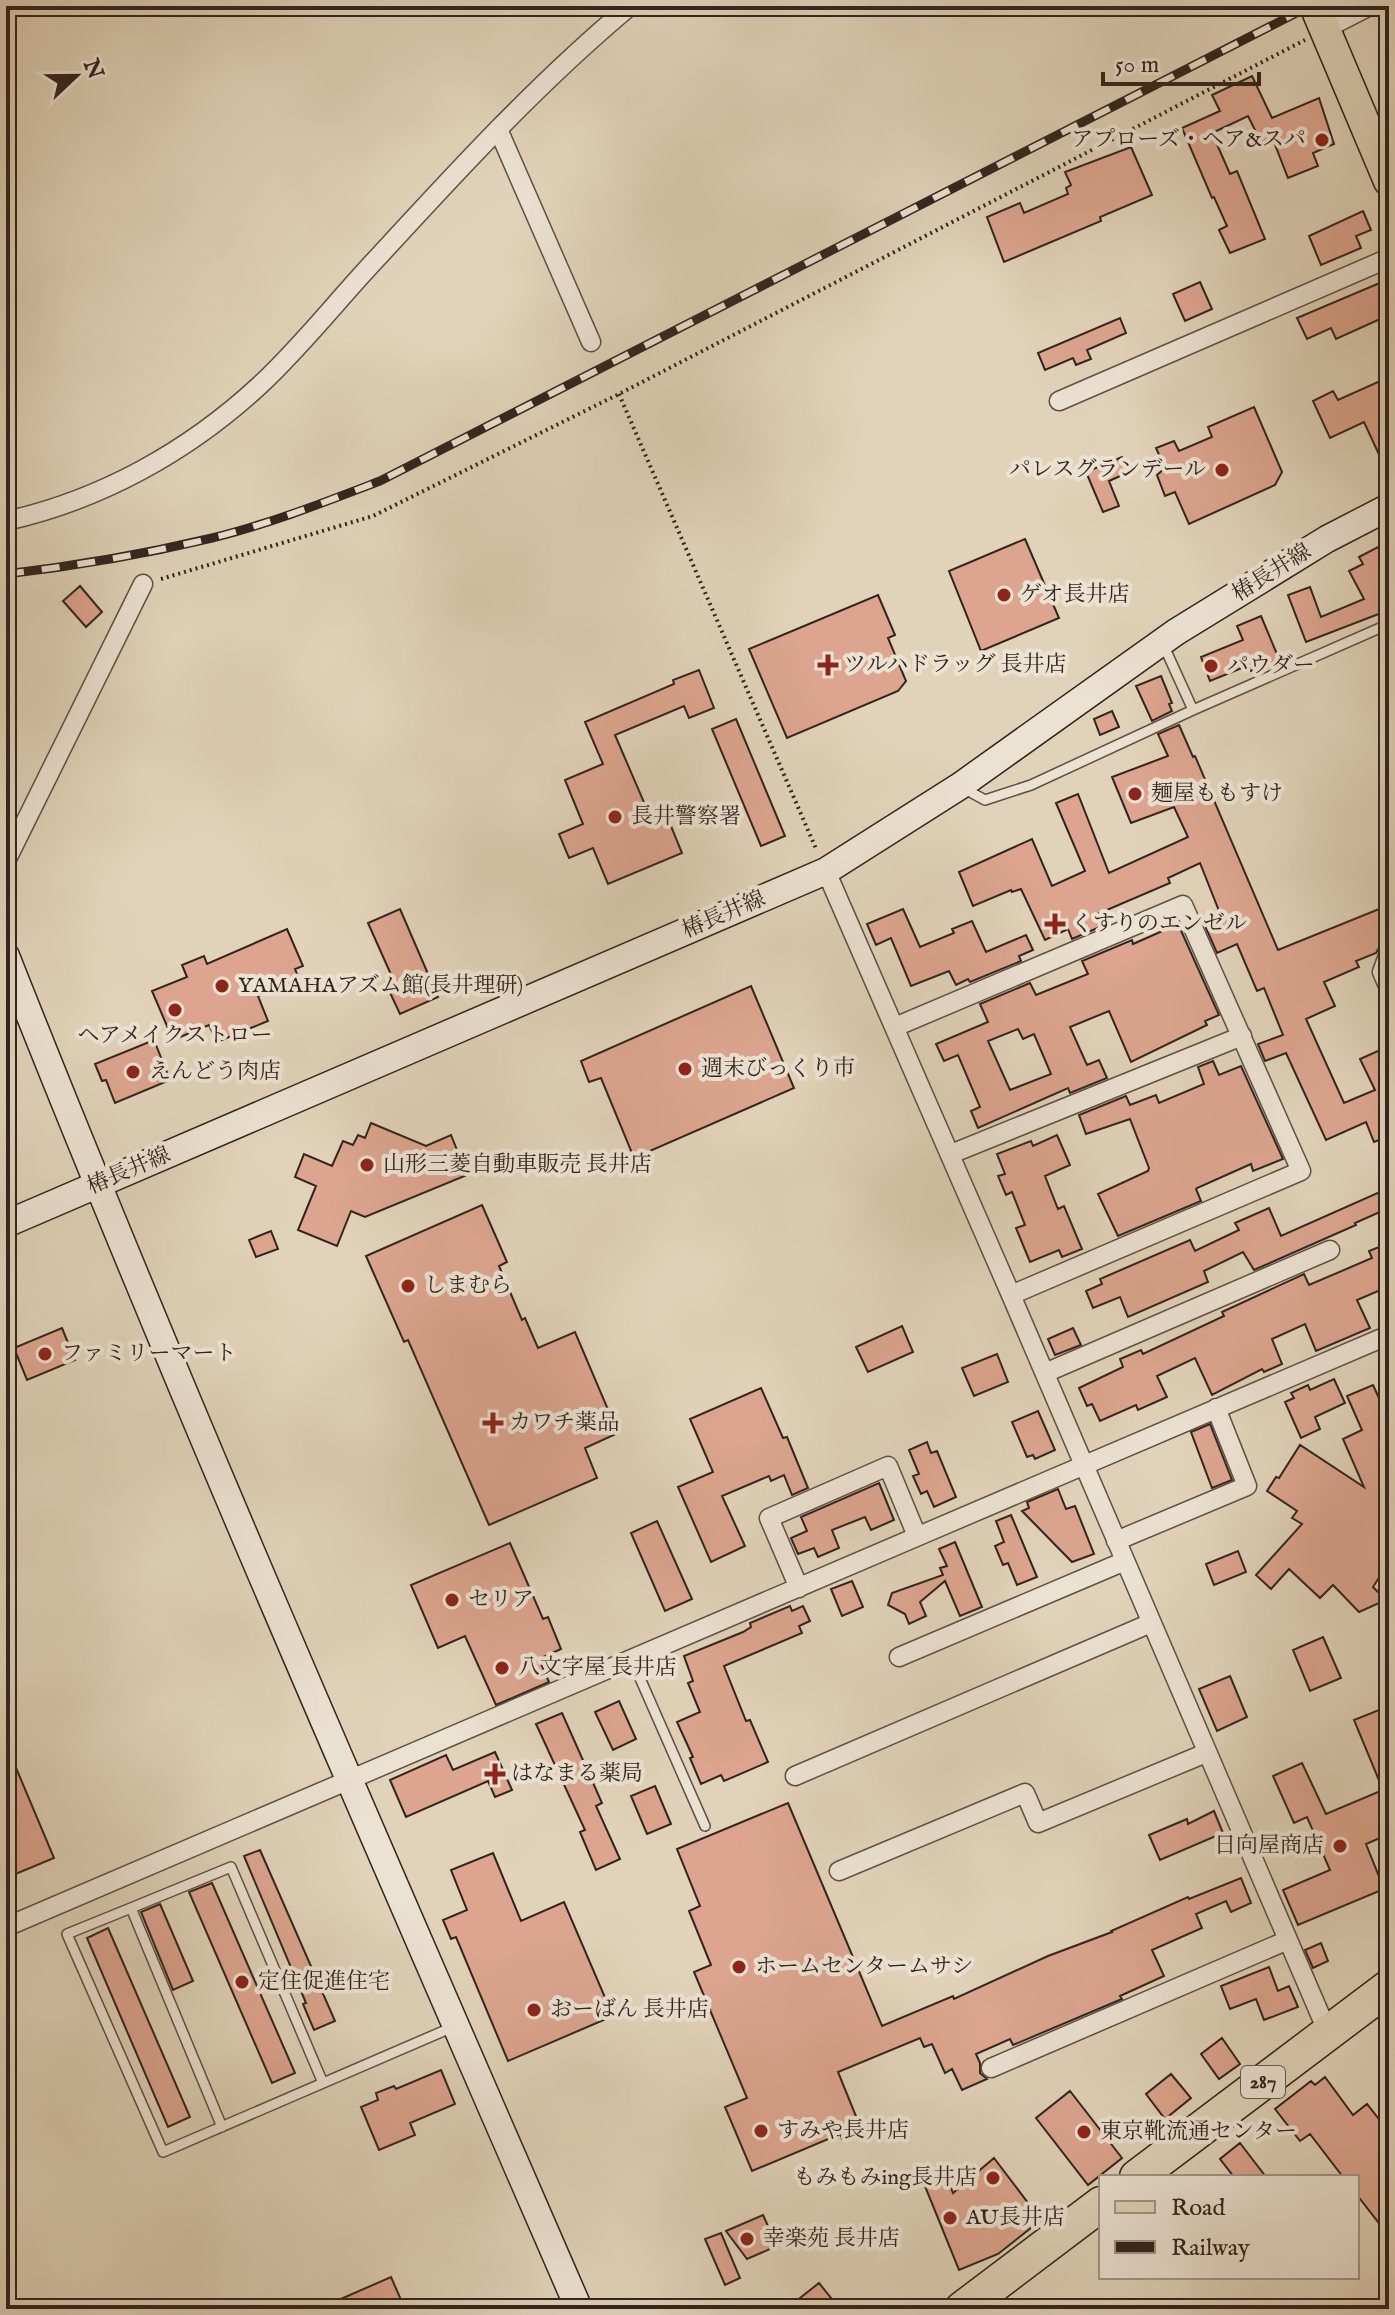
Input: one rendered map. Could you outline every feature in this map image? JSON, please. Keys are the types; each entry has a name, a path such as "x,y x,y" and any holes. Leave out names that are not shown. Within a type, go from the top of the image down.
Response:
{"highway":[{"name":"287","path":"1140,2175 1389,1987"},
{"path":"962,2309 1099,2206"}],"main road":[{"path":"1320,18 1388,177"},
{"name":"椿長井線","path":"6,1224 826,871 960,786 1162,642 1327,539 1389,507"},
{"path":"6,956 97,1185 350,1782 579,2309"}],"street":[{"path":"6,521 63,506 142,472 218,419 260,385 498,129 630,6"},
{"path":"1320,18 1370,6"},
{"path":"498,129 591,342"},
{"path":"1059,401 1389,258"},
{"path":"6,861 143,584"},
{"path":"826,871 951,1154 1328,2033"},
{"path":"895,1027 1183,905 1301,1171 1011,1295"},
{"path":"1389,953 1382,972 1389,988"},
{"path":"951,1154 1242,1036"},
{"path":"1045,1373 1330,1250"},
{"path":"6,1927 1389,1335"},
{"path":"1116,1541 1247,1486 1216,1408"},
{"path":"799,1588 769,1518 888,1466 917,1536"},
{"path":"899,1657 1125,1561"},
{"path":"795,1776 1151,1623"},
{"path":"839,1871 1025,1793 1038,1823 1206,1753"},
{"path":"991,2068 1288,1940"}],"lane":[{"path":"960,786 985,800 1031,785 1389,624"},
{"path":"1162,642 1193,710"},
{"path":"632,1660 705,1826"},
{"path":"323,2083 231,1867 67,1934 163,2152 222,2127 323,2083 456,2025"},
{"path":"131,1908 222,2127"}],"path":[{"path":"143,584 373,516 619,394 1320,18"},
{"path":"619,394 826,871"}],"building":[{"path":"1252,76 1272,118 1319,98 1334,144 1313,153 1318,166 1288,178 1272,137 1261,142 1248,116 1212,133 1230,174 1237,171 1265,239 1230,253 1219,230 1227,226 1182,128 1220,111 1212,95"},
{"path":"1131,147 1152,195 1100,217 1101,221 1004,262 987,217 1020,203 1024,213 1068,194 1066,188 1071,185 1065,172"},
{"path":"1363,211 1371,230 1356,236 1361,248 1321,265 1309,236"},
{"path":"1389,279 1389,315 1336,339 1331,328 1307,339 1297,318"},
{"path":"1200,282 1212,309 1185,321 1173,294"},
{"path":"1120,318 1126,333 1087,350 1091,359 1076,365 1073,358 1045,370 1038,353"},
{"path":"1389,377 1389,476 1364,422 1330,438 1313,401 1333,391 1338,400"},
{"name":"パレスグランデール","path":"1254,407 1282,472 1275,485 1189,524 1175,492 1165,496 1157,475 1165,468 1156,448 1174,441 1179,451 1212,437 1208,427"},
{"path":"1122,457 1129,472 1109,481 1119,506 1103,512 1086,472"},
{"name":"ゲオ長井店","path":"1025,539 1059,618 981,651 949,571"},
{"path":"1378,547 1389,568 1389,610 1306,642 1288,595 1310,587 1321,617 1364,599 1349,571 1363,564 1359,557"},
{"path":"80,586 102,612 86,627 63,601"},
{"name":"ツルハドラッグ 長井店","path":"878,595 895,635 888,638 906,681 898,691 787,738 749,649"},
{"path":"1261,616 1279,659 1251,671 1249,665 1210,681 1201,657 1243,640 1237,626"},
{"name":"長井警察署","path":"699,670 714,708 689,718 684,706 615,735 652,821 666,814 682,853 608,884 593,848 569,858 559,834 583,824 565,780 603,764 585,722"},
{"path":"1161,676 1172,711 1152,721 1136,686"},
{"path":"1112,711 1119,727 1100,735 1094,719"},
{"path":"736,719 785,836 761,846 712,729"},
{"path":"1179,725 1278,950 1389,905 1389,941 1381,944 1376,953 1356,961 1359,967 1324,982 1335,1006 1306,1019 1344,1103 1375,1090 1360,1059 1389,1046 1389,1136 1374,1142 1366,1122 1326,1140 1286,1053 1265,1061 1258,1044 1283,1035 1264,988 1257,991 1237,944 1217,953 1206,928 1223,921 1200,863 1168,878 1170,883 1095,915 1100,927 1072,939 1068,929 1045,940 1021,889 973,906 959,872 1032,839 1052,886 1085,871 1056,803 1078,794 1109,873 1188,837 1174,807 1131,823 1112,777 1168,756 1158,734"},
{"path":"400,909 438,997 400,1014 385,982 393,979 368,923"},
{"path":"903,909 920,947 954,933 952,929 972,921 986,952 1026,935 1033,950 1019,956 1021,961 970,982 968,979 956,985 949,971 911,986 891,938 876,945 867,924"},
{"path":"1178,924 1219,1015 1205,1021 1207,1025 1131,1062 1109,1011 1070,1027 1087,1065 1099,1060 1107,1078 1070,1093 1068,1088 978,1128 971,1111 980,1107 958,1055 944,1061 936,1044 988,1022 980,1004 1030,983 1036,995 1088,974 1082,961 1132,940 1133,944","holes":["1018,1029 1023,1039 1034,1034 1051,1074 1010,1090 988,1041"]},
{"path":"287,929 303,966 295,969 299,979 258,996 268,1021 217,1042 209,1025 173,1040 152,991 187,977 182,965 204,956 207,964"},
{"name":"週末びっくり市","path":"751,986 794,1088 634,1158 601,1078 589,1082 581,1061"},
{"name":"えんどう肉店","path":"154,1040 170,1080 115,1103 106,1080 102,1081 95,1064"},
{"path":"1213,1061 1219,1075 1241,1066 1283,1159 1253,1171 1251,1164 1197,1188 1201,1201 1118,1236 1098,1194 1149,1168 1130,1119 1086,1134 1079,1115 1126,1096 1130,1105 1156,1095 1159,1103 1204,1084 1198,1067"},
{"path":"371,1123 426,1146 451,1135 467,1175 365,1217 351,1211 337,1246 298,1230 316,1186 295,1177 304,1154 332,1166 343,1141 353,1145 358,1135 365,1138"},
{"path":"1057,1135 1070,1165 1045,1176 1058,1209 1064,1206 1082,1249 1062,1257 1059,1250 1030,1262 1016,1228 1025,1225 1012,1192 1006,1195 998,1176 1005,1174 997,1154 1031,1141 1033,1146"},
{"path":"1382,1191 1389,1208 1356,1225 1254,1270 1243,1252 1204,1271 1208,1282 1128,1317 1120,1297 1093,1308 1086,1291 1102,1284 1100,1279 1190,1240 1195,1251 1239,1230 1235,1223 1269,1208 1281,1236"},
{"path":"482,1205 507,1262 499,1266 522,1320 525,1318 538,1348 575,1332 618,1433 585,1448 597,1478 489,1525 408,1340 404,1342 366,1256"},
{"path":"271,1231 278,1249 256,1257 249,1240"},
{"path":"1389,1243 1389,1297 1385,1288 1357,1300 1370,1328 1316,1351 1305,1324 1272,1339 1282,1364 1264,1372 1262,1369 1212,1395 1195,1358 1157,1376 1167,1397 1138,1410 1136,1405 1100,1421 1092,1404 1087,1406 1079,1388 1123,1367 1120,1359 1141,1350 1143,1354 1224,1316 1222,1312 1304,1274 1309,1285 1372,1258 1369,1251"},
{"path":"902,1326 913,1352 868,1372 856,1347"},
{"name":"ファミリーマート","path":"62,1328 75,1360 27,1380 14,1348"},
{"path":"1073,1328 1081,1345 1055,1355 1048,1339"},
{"path":"997,1354 1008,1382 974,1396 962,1368"},
{"path":"1334,1379 1345,1403 1315,1417 1320,1429 1301,1438 1285,1402 1294,1398 1291,1393 1308,1385 1310,1390"},
{"path":"1373,1385 1389,1420 1389,1562 1373,1587 1386,1600 1359,1612 1333,1585 1320,1598 1289,1569 1271,1589 1256,1575 1302,1524 1292,1518 1297,1511 1267,1491 1300,1445 1364,1487 1343,1439 1362,1430 1347,1396"},
{"path":"761,1388 783,1438 787,1437 808,1488 792,1495 784,1475 771,1481 769,1476 722,1496 745,1546 711,1562 678,1487 713,1472 690,1419"},
{"path":"1038,1411 1055,1450 1035,1459 1033,1455 1027,1457 1012,1422"},
{"path":"1210,1424 1232,1480 1212,1488 1191,1432"},
{"path":"927,1442 931,1453 937,1451 956,1497 934,1507 927,1491 921,1494 913,1476 919,1474 909,1450"},
{"path":"879,1483 894,1520 871,1530 865,1517 832,1530 839,1548 818,1557 814,1548 798,1554 791,1538 807,1531 801,1517"},
{"path":"1058,1489 1066,1509 1075,1506 1094,1554 1072,1562 1022,1511 1029,1508 1027,1502"},
{"path":"1011,1515 1037,1577 1017,1585 1008,1563 1003,1565 995,1546 1004,1542 996,1521"},
{"path":"657,1521 692,1599 665,1611 631,1533"},
{"path":"955,1542 982,1607 960,1616 945,1581 920,1602 926,1616 909,1624 905,1614 888,1605 892,1593 943,1575 940,1568 947,1566 939,1549"},
{"path":"510,1543 543,1619 548,1617 561,1649 539,1659 549,1682 496,1705 465,1636 438,1648 411,1585"},
{"path":"1238,1551 1246,1572 1214,1585 1206,1564"},
{"path":"852,1581 863,1607 842,1616 831,1589"},
{"path":"790,1606 792,1611 803,1606 810,1621 799,1626 802,1633 724,1666 746,1721 750,1720 768,1762 724,1781 721,1775 701,1784 677,1722 700,1712 688,1683 693,1681 684,1656 743,1632 751,1627 750,1623"},
{"path":"1323,1637 1341,1678 1310,1691 1293,1650"},
{"path":"1230,1676 1247,1717 1217,1731 1199,1689"},
{"path":"619,1701 636,1739 613,1750 595,1712"},
{"path":"1389,1706 1389,1834 1366,1844 1384,1889 1298,1925 1283,1890 1330,1870 1307,1817 1294,1823 1273,1776 1302,1763 1326,1814 1383,1790 1354,1720"},
{"path":"562,1713 602,1803 596,1806 620,1859 596,1870 580,1832 585,1830 536,1724"},
{"path":"6,1744 54,1858 6,1878"},
{"path":"495,1752 512,1790 495,1797 488,1781 406,1817 390,1780 446,1755 453,1770"},
{"path":"655,1786 671,1824 647,1834 631,1796"},
{"path":"788,1803 882,2026 953,1996 954,1999 1188,1897 1241,1878 1251,1903 1231,1912 1226,1901 1196,1914 1202,1928 1152,1950 1164,1976 1120,1996 1122,1999 1013,2045 1010,2039 976,2054 980,2073 987,2079 962,2090 952,2069 945,2073 932,2044 924,2047 920,2038 838,2072 862,2131 842,2139 840,2134 752,2171 725,2107 747,2098 694,1972 711,1965 689,1911 700,1906 677,1849"},
{"path":"1214,1811 1223,1833 1160,1860 1149,1835 1187,1819 1188,1824"},
{"path":"260,1850 335,2021 314,2030 303,2004 306,2003 244,1856"},
{"path":"493,1853 521,1921 564,1902 613,2016 508,2061 456,1937 451,1939 443,1920 467,1910 451,1870"},
{"name":"定住促進住宅","path":"212,1883 295,2073 272,2083 189,1892"},
{"path":"160,1904 193,1981 173,1990 141,1912"},
{"path":"108,1928 190,2117 168,2127 87,1938"},
{"path":"1321,1943 1328,1961 1313,1968 1305,1950"},
{"path":"1269,1967 1278,1991 1289,1986 1298,2007 1264,2020 1256,1999 1230,2009 1221,1986"},
{"path":"1222,2038 1240,2064 1219,2079 1201,2054"},
{"path":"441,2070 455,2104 410,2123 415,2135 379,2150 361,2107 378,2100 376,2093 394,2086 396,2089"},
{"path":"1171,2074 1191,2098 1165,2119 1146,2094"},
{"path":"1325,2077 1353,2115 1367,2104 1389,2132 1389,2236 1359,2198 1359,2175 1341,2175 1310,2134 1300,2141 1275,2109 1311,2081 1315,2085"},
{"path":"1070,2091 1122,2158 1088,2185 1036,2118"},
{"path":"1240,2143 1264,2175 1232,2175 1220,2159"},
{"path":"994,2158 1041,2220 998,2254 959,2270 920,2174 942,2165 953,2193"},
{"path":"763,2215 777,2246 747,2259 726,2231"},
{"path":"721,2233 740,2278 725,2285 705,2239"},
{"path":"391,2277 405,2309 318,2309"},
{"path":"819,2283 840,2309 786,2309"}],"railway":[{"path":"6,574 110,559 212,538 318,505 380,481 1310,6"}],"place":[{"name":"アプローズ・ヘア&スパ","path":"1322,140"},
{"name":"パレスグランデール","path":"1222,470"},
{"name":"ゲオ長井店","path":"1004,595"},
{"name":"ツルハドラッグ 長井店","path":"828,665"},
{"name":"パウダー","path":"1211,666"},
{"name":"麺屋ももすけ","path":"1135,794"},
{"name":"長井警察署","path":"615,817"},
{"name":"くすりのエンゼル","path":"1055,924"},
{"name":"YAMAHAアズム館(長井理研)","path":"222,986"},
{"name":"ヘアメイクストロー","path":"175,1010"},
{"name":"週末びっくり市","path":"685,1069"},
{"name":"えんどう肉店","path":"133,1072"},
{"name":"山形三菱自動車販売 長井店","path":"367,1165"},
{"name":"しまむら","path":"408,1286"},
{"name":"ファミリーマート","path":"45,1354"},
{"name":"カワチ薬品","path":"493,1423"},
{"name":"セリア","path":"452,1600"},
{"name":"八文字屋 長井店","path":"502,1668"},
{"name":"はなまる薬局","path":"495,1774"},
{"name":"日向屋商店","path":"1340,1846"},
{"name":"ホームセンタームサシ","path":"739,1967"},
{"name":"定住促進住宅","path":"242,1982"},
{"name":"おーばん 長井店","path":"534,2010"},
{"name":"すみや長井店","path":"761,2131"},
{"name":"東京靴流通センター","path":"1084,2132"},
{"name":"もみもみing長井店","path":"993,2178"},
{"name":"AU長井店","path":"950,2218"},
{"name":"幸楽苑 長井店","path":"747,2239"}]}
